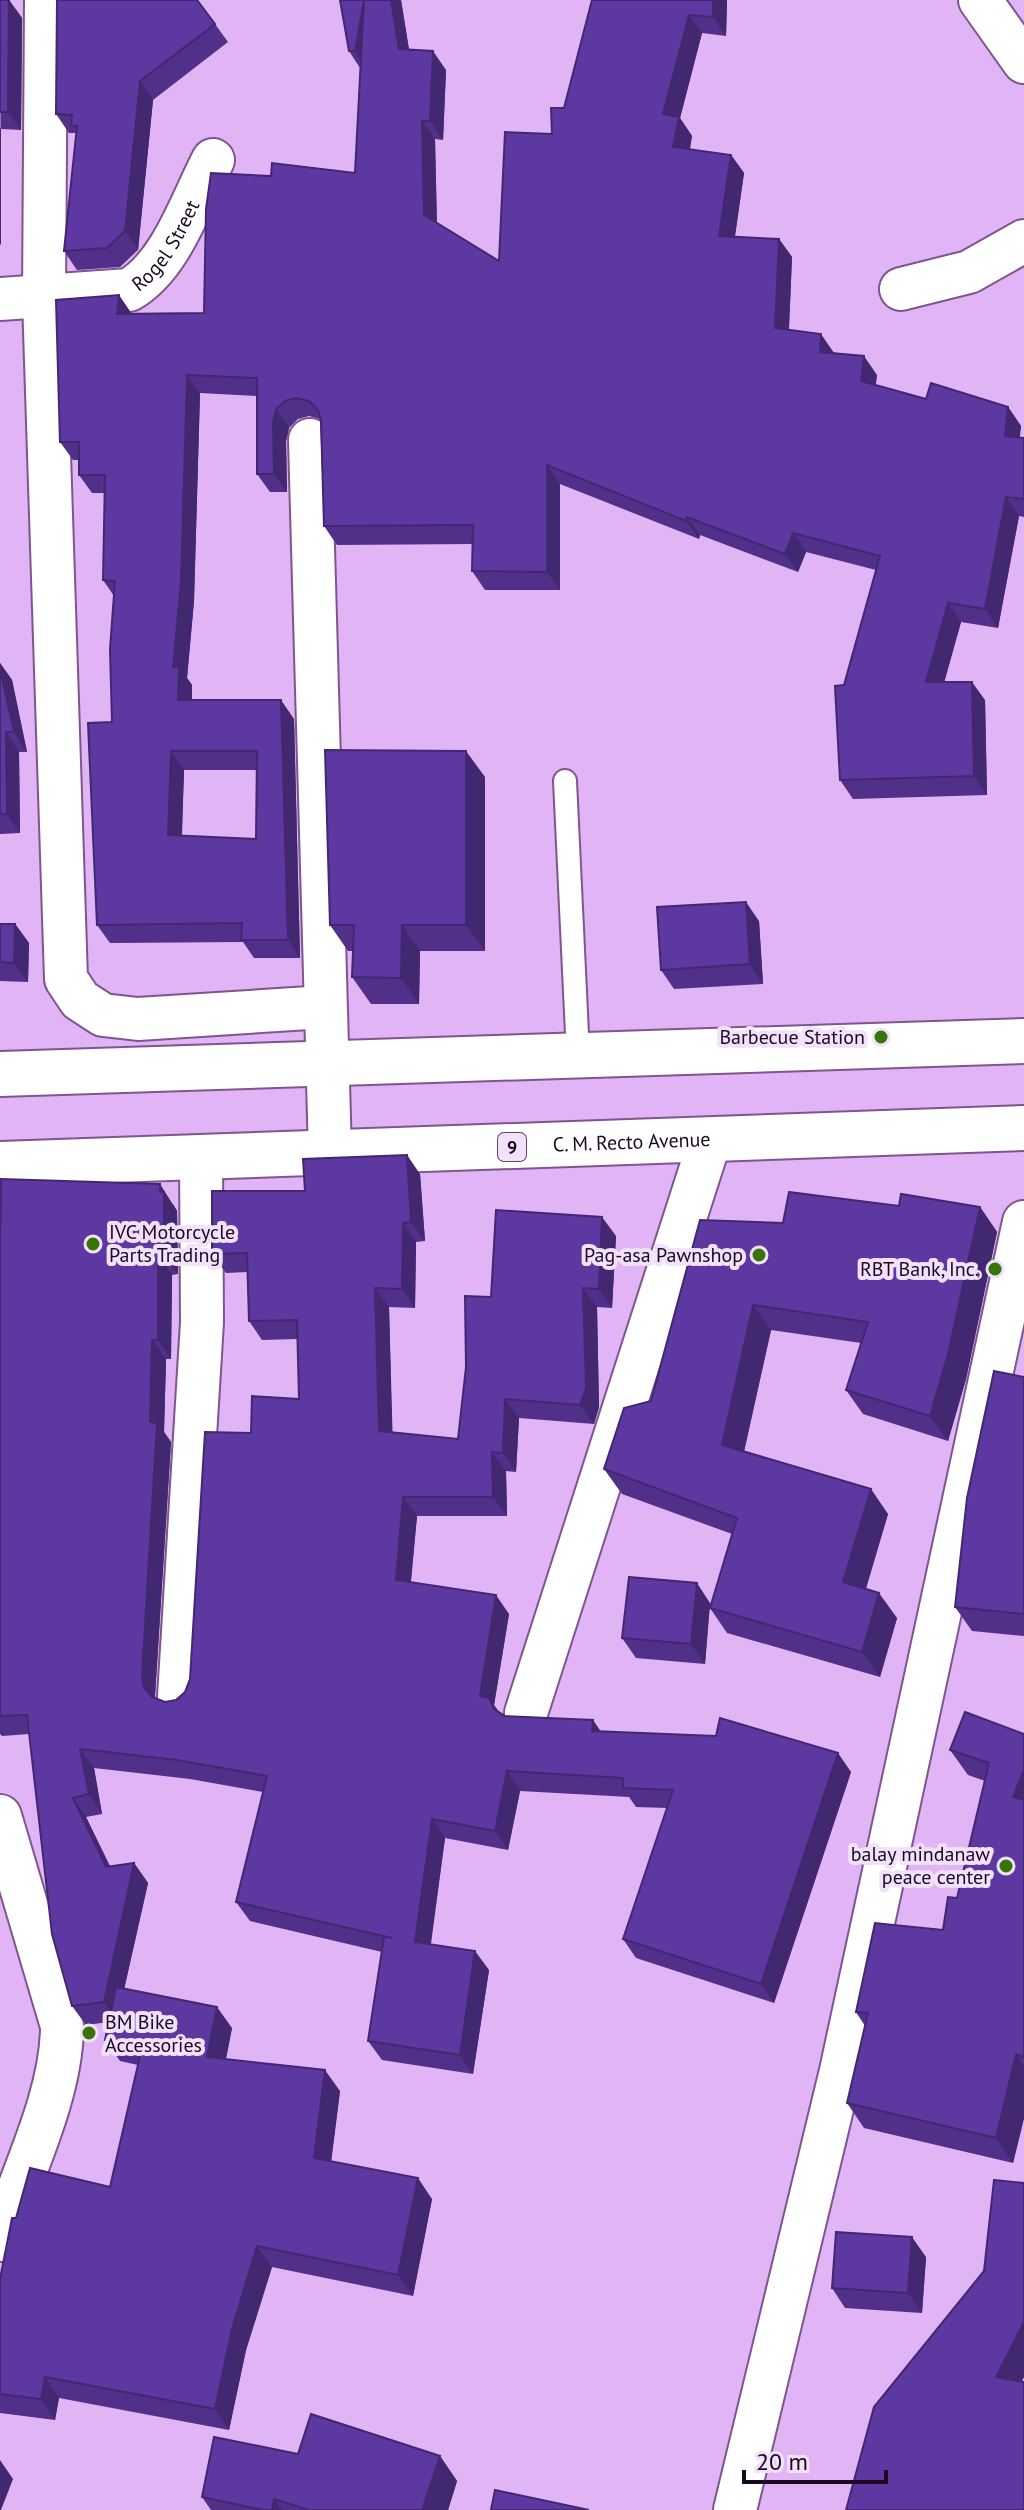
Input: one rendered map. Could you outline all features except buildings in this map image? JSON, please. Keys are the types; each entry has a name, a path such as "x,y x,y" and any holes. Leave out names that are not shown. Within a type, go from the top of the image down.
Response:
{"highway":[{"path":"0,1074 1024,1041"},
{"name":"C. M. Recto Avenue","path":"0,1164 1024,1128"}],"street":[{"path":"46,0 44,299 66,979 80,1000 103,1015 126,1018 325,1007"},
{"path":"980,0 1024,62"},
{"name":"Rogel Street","path":"0,299 44,299 129,290 147,280 168,248 213,160"},
{"path":"901,289 969,272 1024,241"},
{"path":"310,440 330,1153"},
{"path":"526,1713 710,1140"},
{"path":"179,1697 202,1322 201,1158"},
{"path":"735,2510 841,2071 1024,1222"},
{"path":"0,1816 62,2026 62,2057 54,2090 0,2240"}],"lane":[{"path":"565,781 578,1055"}],"place":[{"name":"Barbecue Station","path":"881,1037"},
{"name":"IVC Motorcycle Parts Trading","path":"93,1244"},
{"name":"Pag-asa Pawnshop","path":"759,1255"},
{"name":"RBT Bank, Inc.","path":"995,1269"},
{"name":"balay mindanaw peace center","path":"1006,1866"},
{"name":"BM Bike Accessories","path":"89,2033"}]}
